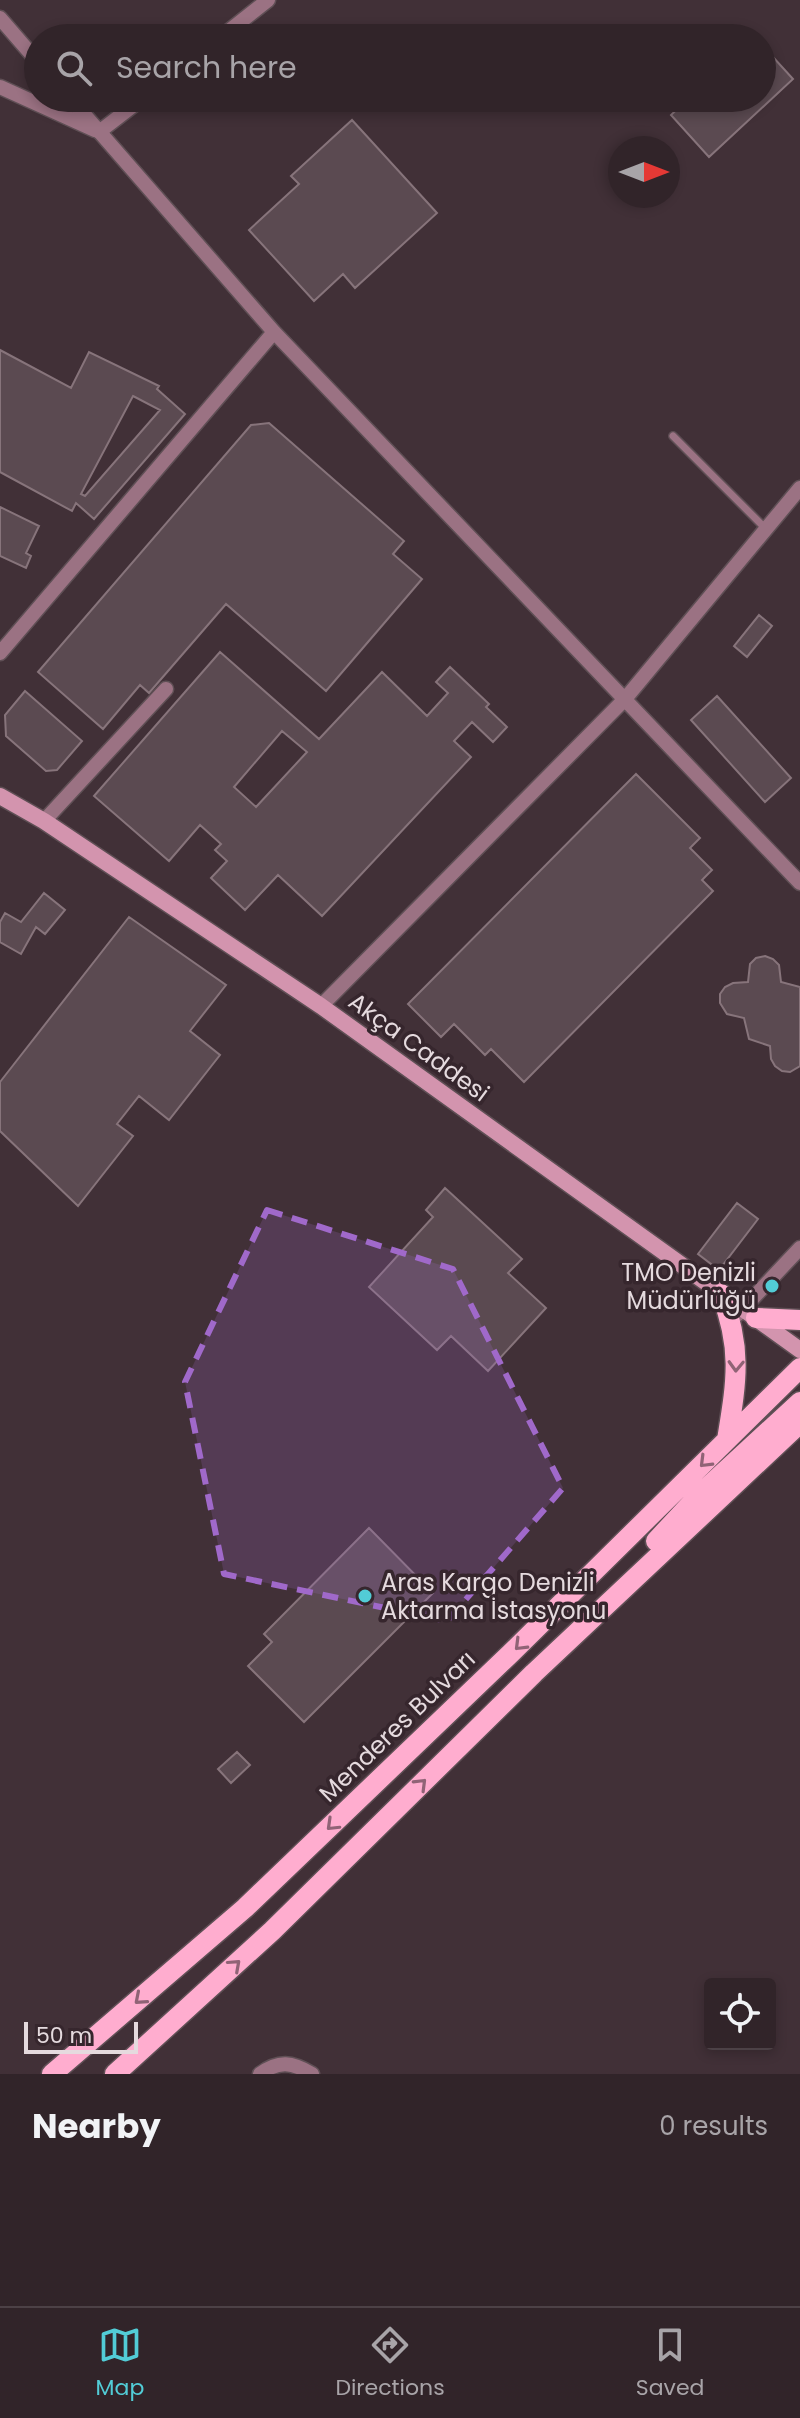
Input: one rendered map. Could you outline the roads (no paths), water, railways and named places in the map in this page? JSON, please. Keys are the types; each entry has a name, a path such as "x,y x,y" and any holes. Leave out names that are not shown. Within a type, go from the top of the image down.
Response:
{"main road":[{"path":"721,1294 743,1316 800,1320"},
{"path":"727,1440 743,1316"},
{"name":"Menderes Bulvarı","path":"52,2074 245,1908 510,1654 800,1368"},
{"path":"534,1673 699,1495 800,1402"},
{"path":"115,2074 272,1931 534,1673 798,1426"}],"street":[{"path":"238,24 268,0"},
{"path":"0,18 24,46"},
{"path":"0,87 24,98"},
{"path":"55,112 99,132"},
{"path":"82,112 274,332 800,883"},
{"path":"99,132 125,112"},
{"path":"0,653 274,332"},
{"path":"321,1006 625,699 800,488"},
{"path":"44,821 166,689"},
{"name":"Akça Caddesi","path":"0,796 44,821 321,1006 721,1294"},
{"path":"800,1248 743,1316 800,1350"},
{"path":"260,2074 273,2065 288,2063 312,2074"}],"lane":[{"path":"673,436 766,529"}],"place":[{"name":"TMO Denizli Müdürlüğü","path":"772,1286"},
{"name":"Aras Kargo Denizli Aktarma İstasyonu","path":"365,1596"}]}
